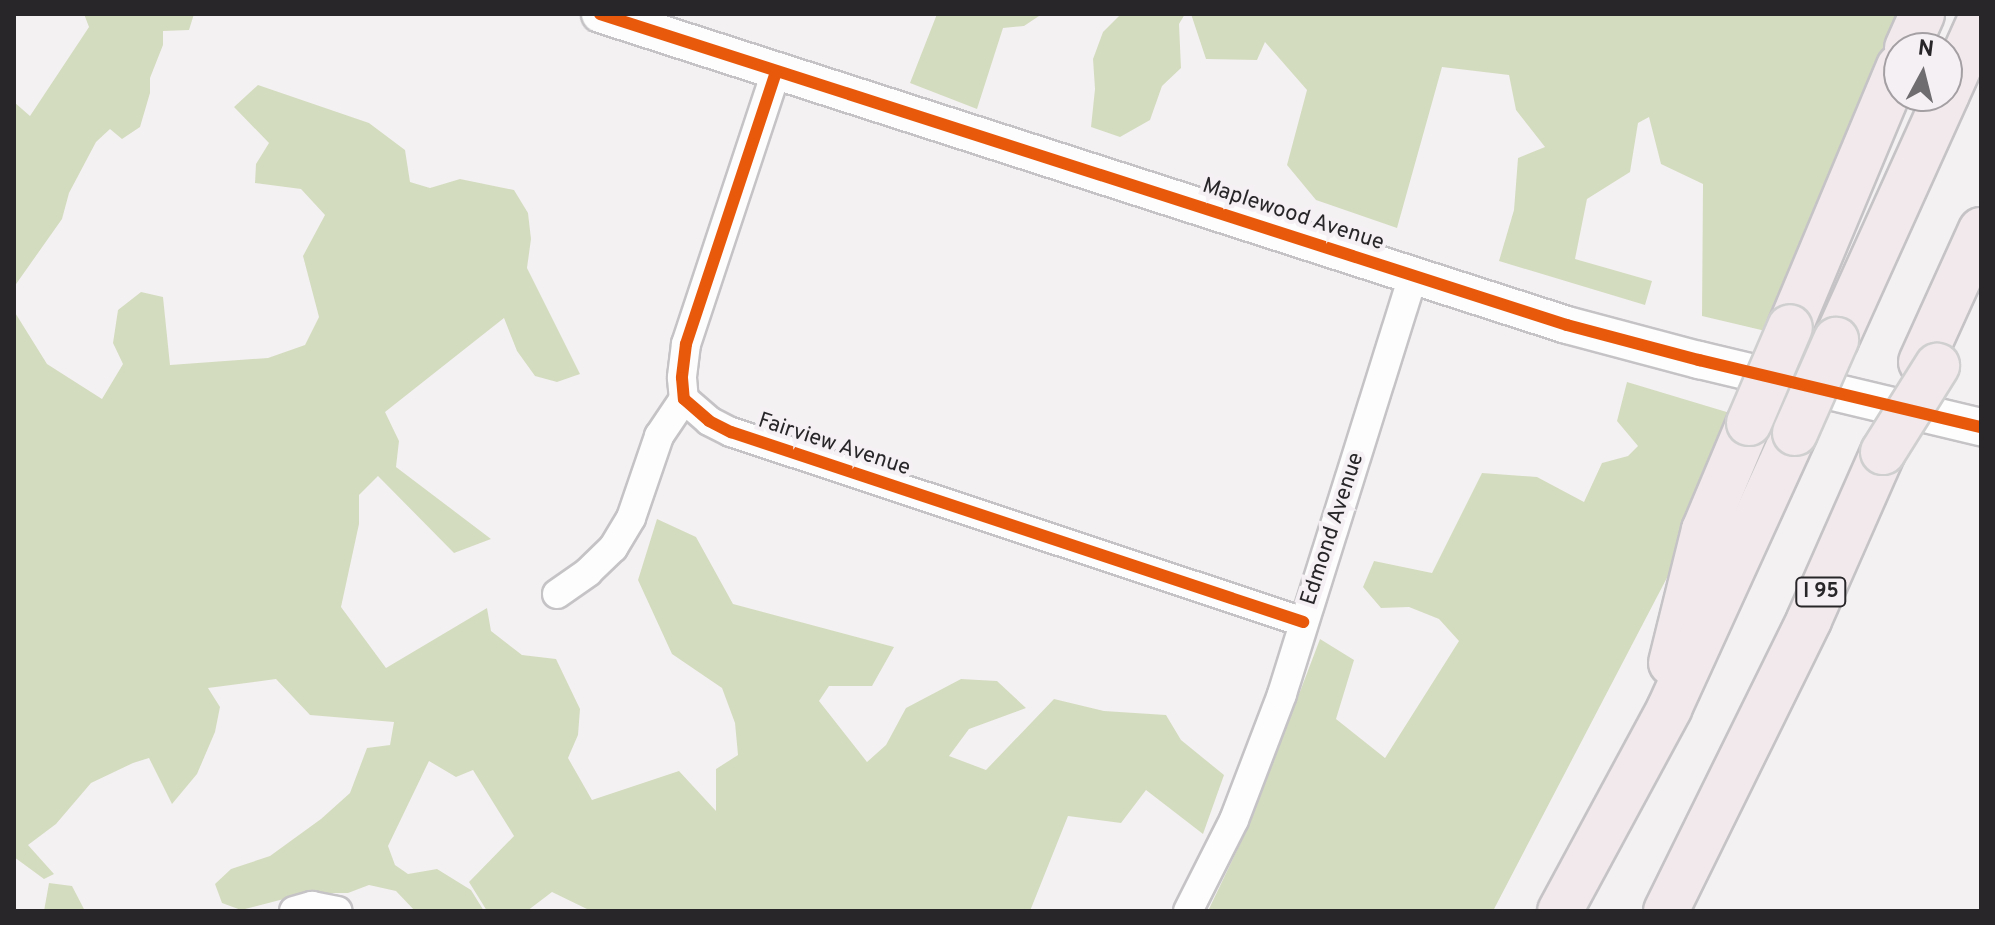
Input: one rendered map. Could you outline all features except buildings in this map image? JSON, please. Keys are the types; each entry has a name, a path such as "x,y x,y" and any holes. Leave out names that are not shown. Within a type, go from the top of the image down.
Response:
{"highway":[{"path":"1963,59 1981,18"},
{"path":"1659,728 1679,618 1704,530 1883,105"},
{"path":"1560,911 1659,728 1939,112"},
{"name":"I 95","path":"1666,911 1809,620 1883,452 1929,364 1981,230"},
{"path":"1929,364 1981,300"}],"street":[{"name":"Maplewood Avenue","path":"600,14 1037,152 1413,276 1638,345 1981,427"},
{"path":"557,594 588,572 613,548 631,518 659,436 684,399 682,378 686,344 776,72"},
{"name":"Edmond Avenue","path":"1188,911 1234,820 1282,694 1413,276"},
{"name":"Fairview Avenue","path":"684,399 709,421 731,432 1303,622"}],"green space":[{"path":"84,14 194,14 189,30 163,31 163,45 150,78 150,93 140,127 122,139 110,129 96,142 69,193 62,219 14,287 14,102 30,116 89,27"},
{"path":"937,14 1042,14 1024,26 1003,28 977,109 910,83"},
{"path":"1121,14 1185,14 1179,24 1181,68 1162,86 1150,120 1120,137 1091,127 1095,89 1093,59 1103,32"},
{"path":"1191,14 1905,14 1898,32 1883,32 1883,68 1774,333 1702,316 1703,184 1661,164 1649,117 1638,123 1630,172 1587,199 1575,259 1652,281 1645,305 1499,261 1514,210 1518,158 1545,147 1516,110 1509,75 1442,67 1397,228 1316,200 1287,165 1307,90 1265,42 1257,60 1206,59"},
{"path":"258,85 369,123 405,150 410,182 430,188 460,179 514,190 528,213 531,239 527,268 580,374 557,382 535,376 517,351 504,318 385,412 399,441 396,467 491,539 454,553 378,476 359,495 359,524 341,607 386,668 487,608 491,631 522,655 556,659 580,709 578,735 568,758 592,800 679,771 716,811 716,769 738,755 735,723 722,688 672,654 638,580 657,519 696,537 733,604 894,647 872,686 829,686 819,701 867,762 886,745 906,708 961,679 997,681 1026,708 969,729 949,756 986,770 1054,699 1104,711 1166,715 1181,740 1224,775 1203,834 1146,790 1121,823 1068,816 1030,911 591,911 552,892 527,911 487,911 469,882 514,836 473,770 456,777 429,761 388,846 395,865 408,874 437,869 471,890 484,911 415,911 396,891 369,885 348,893 307,893 241,910 222,903 215,884 231,869 270,856 321,819 350,793 367,748 390,745 394,722 310,715 276,679 208,688 220,707 215,732 197,774 172,804 149,758 133,763 91,783 56,824 28,845 54,874 44,879 14,857 14,311 47,364 102,399 123,364 113,343 118,310 141,292 163,297 170,365 268,358 305,345 319,317 303,256 325,215 301,189 255,183 256,164 269,143 234,107"},
{"path":"1627,382 1740,416 1682,549 1493,911 1208,911 1250,823 1320,639 1354,660 1336,719 1385,758 1459,641 1439,619 1409,607 1381,608 1363,587 1374,561 1432,573 1482,473 1537,477 1584,502 1602,463 1628,456 1638,446 1617,421"},
{"path":"49,883 72,886 85,911 44,911"}],"cycle path":[{"path":"600,14 1567,325 1699,360 1981,427"},
{"path":"776,72 686,344 682,378 684,399 709,421 731,432 1303,622"}]}
